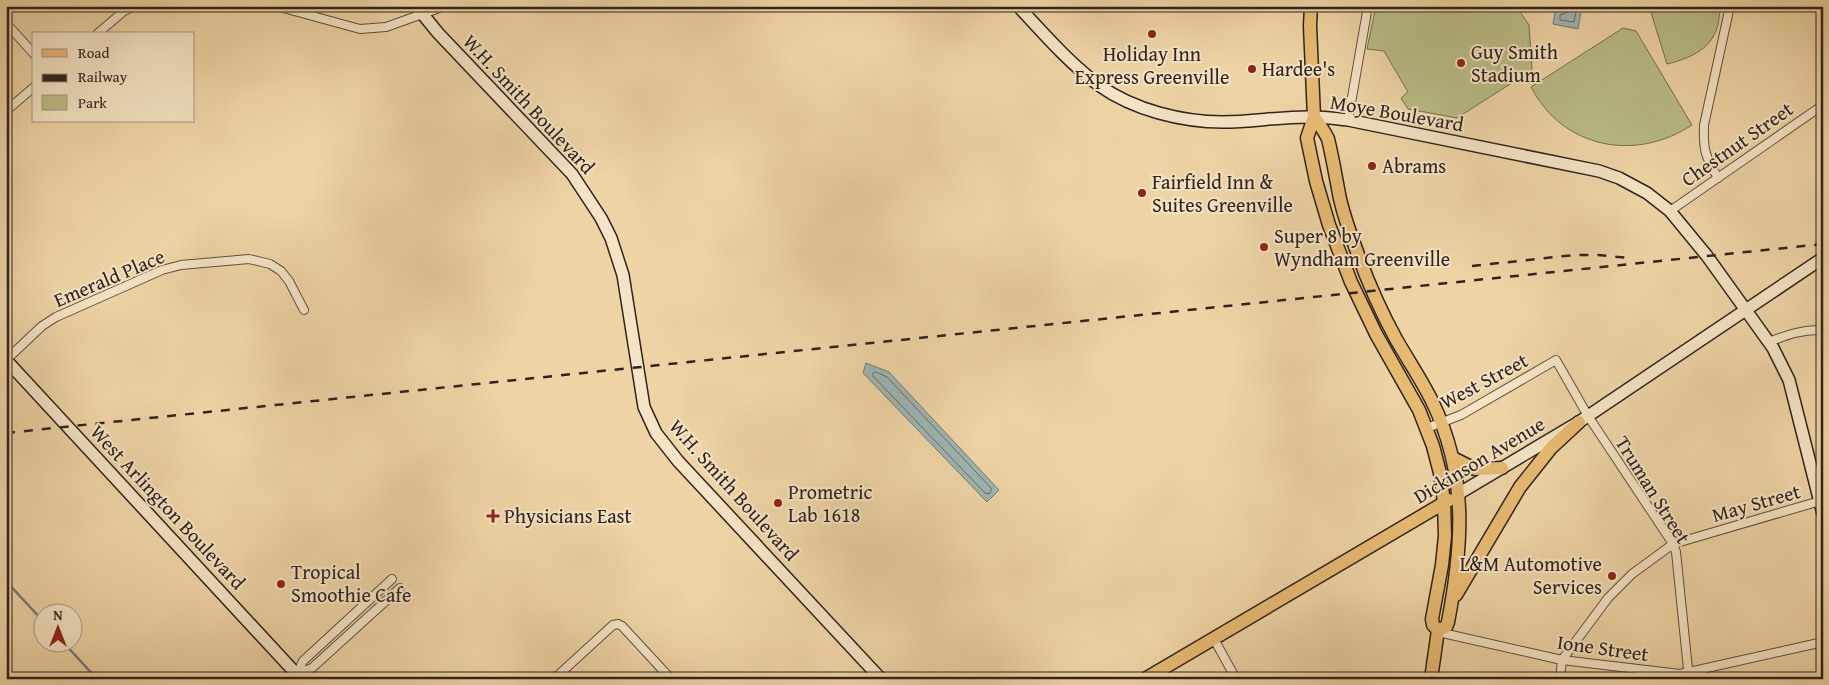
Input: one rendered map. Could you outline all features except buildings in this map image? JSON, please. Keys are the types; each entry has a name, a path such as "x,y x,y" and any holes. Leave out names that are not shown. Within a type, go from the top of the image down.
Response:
{"main road":[{"name":"Moye Boulevard","path":"1018,6 1080,70 1102,87 1148,110 1183,119 1210,122 1314,117 1348,120 1599,172 1619,178 1647,193 1670,211 1707,256 1769,342 1789,380 1823,514"},
{"path":"1311,6 1310,26 1314,117 1307,138 1316,182 1329,225 1366,314 1380,343 1414,398 1427,428 1437,459 1444,502 1444,552 1432,619 1433,625 1438,631 1431,679"},
{"name":"W.H. Smith Boulevard","path":"419,11 572,174 600,218 611,238 623,274 644,407 656,433 678,461 881,679"},
{"path":"1314,117 1327,138 1340,201 1356,250 1372,290 1396,339 1424,386 1441,422 1453,458 1461,529 1460,547 1446,627 1438,631"},
{"name":"Dickinson Avenue","path":"1145,679 1584,419 1823,258"},
{"name":"West Arlington Boulevard","path":"6,360 297,677"},
{"path":"1452,601 1520,487 1551,448 1584,419"},
{"path":"1453,458 1475,469 1502,468"}],"street":[{"path":"99,32 124,11 136,6"},
{"path":"276,6 360,29 386,27 419,11 445,6"},
{"path":"1348,120 1368,6"},
{"path":"1718,178 1707,158 1704,144 1704,125 1730,6"},
{"path":"6,23 32,52"},
{"path":"6,111 32,88"},
{"name":"Chestnut Street","path":"1670,211 1823,105"},
{"name":"Emerald Place","path":"6,360 42,326 56,317 162,270 181,265 250,259 270,264 281,270 289,280 304,310"},
{"path":"1769,342 1794,332 1810,329 1823,330"},
{"name":"West Street","path":"1427,428 1461,416 1556,360"},
{"name":"Truman Street","path":"1556,360 1584,419 1673,544 1676,552 1689,676"},
{"name":"May Street","path":"1562,660 1608,598 1632,574 1673,544 1820,501"},
{"path":"297,677 303,661 392,580"},
{"path":"297,677 312,668 400,588"},
{"path":"554,679 613,625 618,624 671,679"},
{"name":"Ione Street","path":"1438,631 1562,660 1689,676 1823,642"},
{"path":"1214,639 1236,679"},
{"path":"1560,679 1562,660"}],"green space":[{"name":"Guy Smith Stadium","path":"1376,6 1516,6 1529,25 1532,70 1457,118 1408,109 1401,98 1408,92 1384,51 1367,49"},
{"path":"1649,6 1721,6 1716,30 1707,45 1688,57 1667,64"},
{"path":"1623,28 1636,31 1692,125 1670,137 1648,143 1625,146 1602,143 1581,136 1562,124 1545,108 1531,87"}],"water":[{"path":"1565,6 1582,6 1578,29 1553,24 1556,7 1565,9"},
{"path":"866,363 889,372 999,490 987,502 863,373"}],"waterway":[{"path":"6,581 32,609"},
{"path":"72,652 97,679"}],"railway":[{"path":"6,433 1823,244"},
{"path":"1472,266 1574,255 1629,258"}],"place":[{"name":"Holiday Inn Express Greenville","path":"1152,34"},
{"name":"Guy Smith Stadium","path":"1461,63"},
{"name":"Hardee's","path":"1252,69"},
{"name":"Abrams","path":"1372,166"},
{"name":"Fairfield Inn & Suites Greenville","path":"1142,193"},
{"name":"Super 8 by Wyndham Greenville","path":"1264,247"},
{"name":"Prometric Lab 1618","path":"778,503"},
{"name":"Physicians East","path":"493,516"},
{"name":"L&M Automotive Services","path":"1612,576"},
{"name":"Tropical Smoothie Cafe","path":"281,584"}]}
